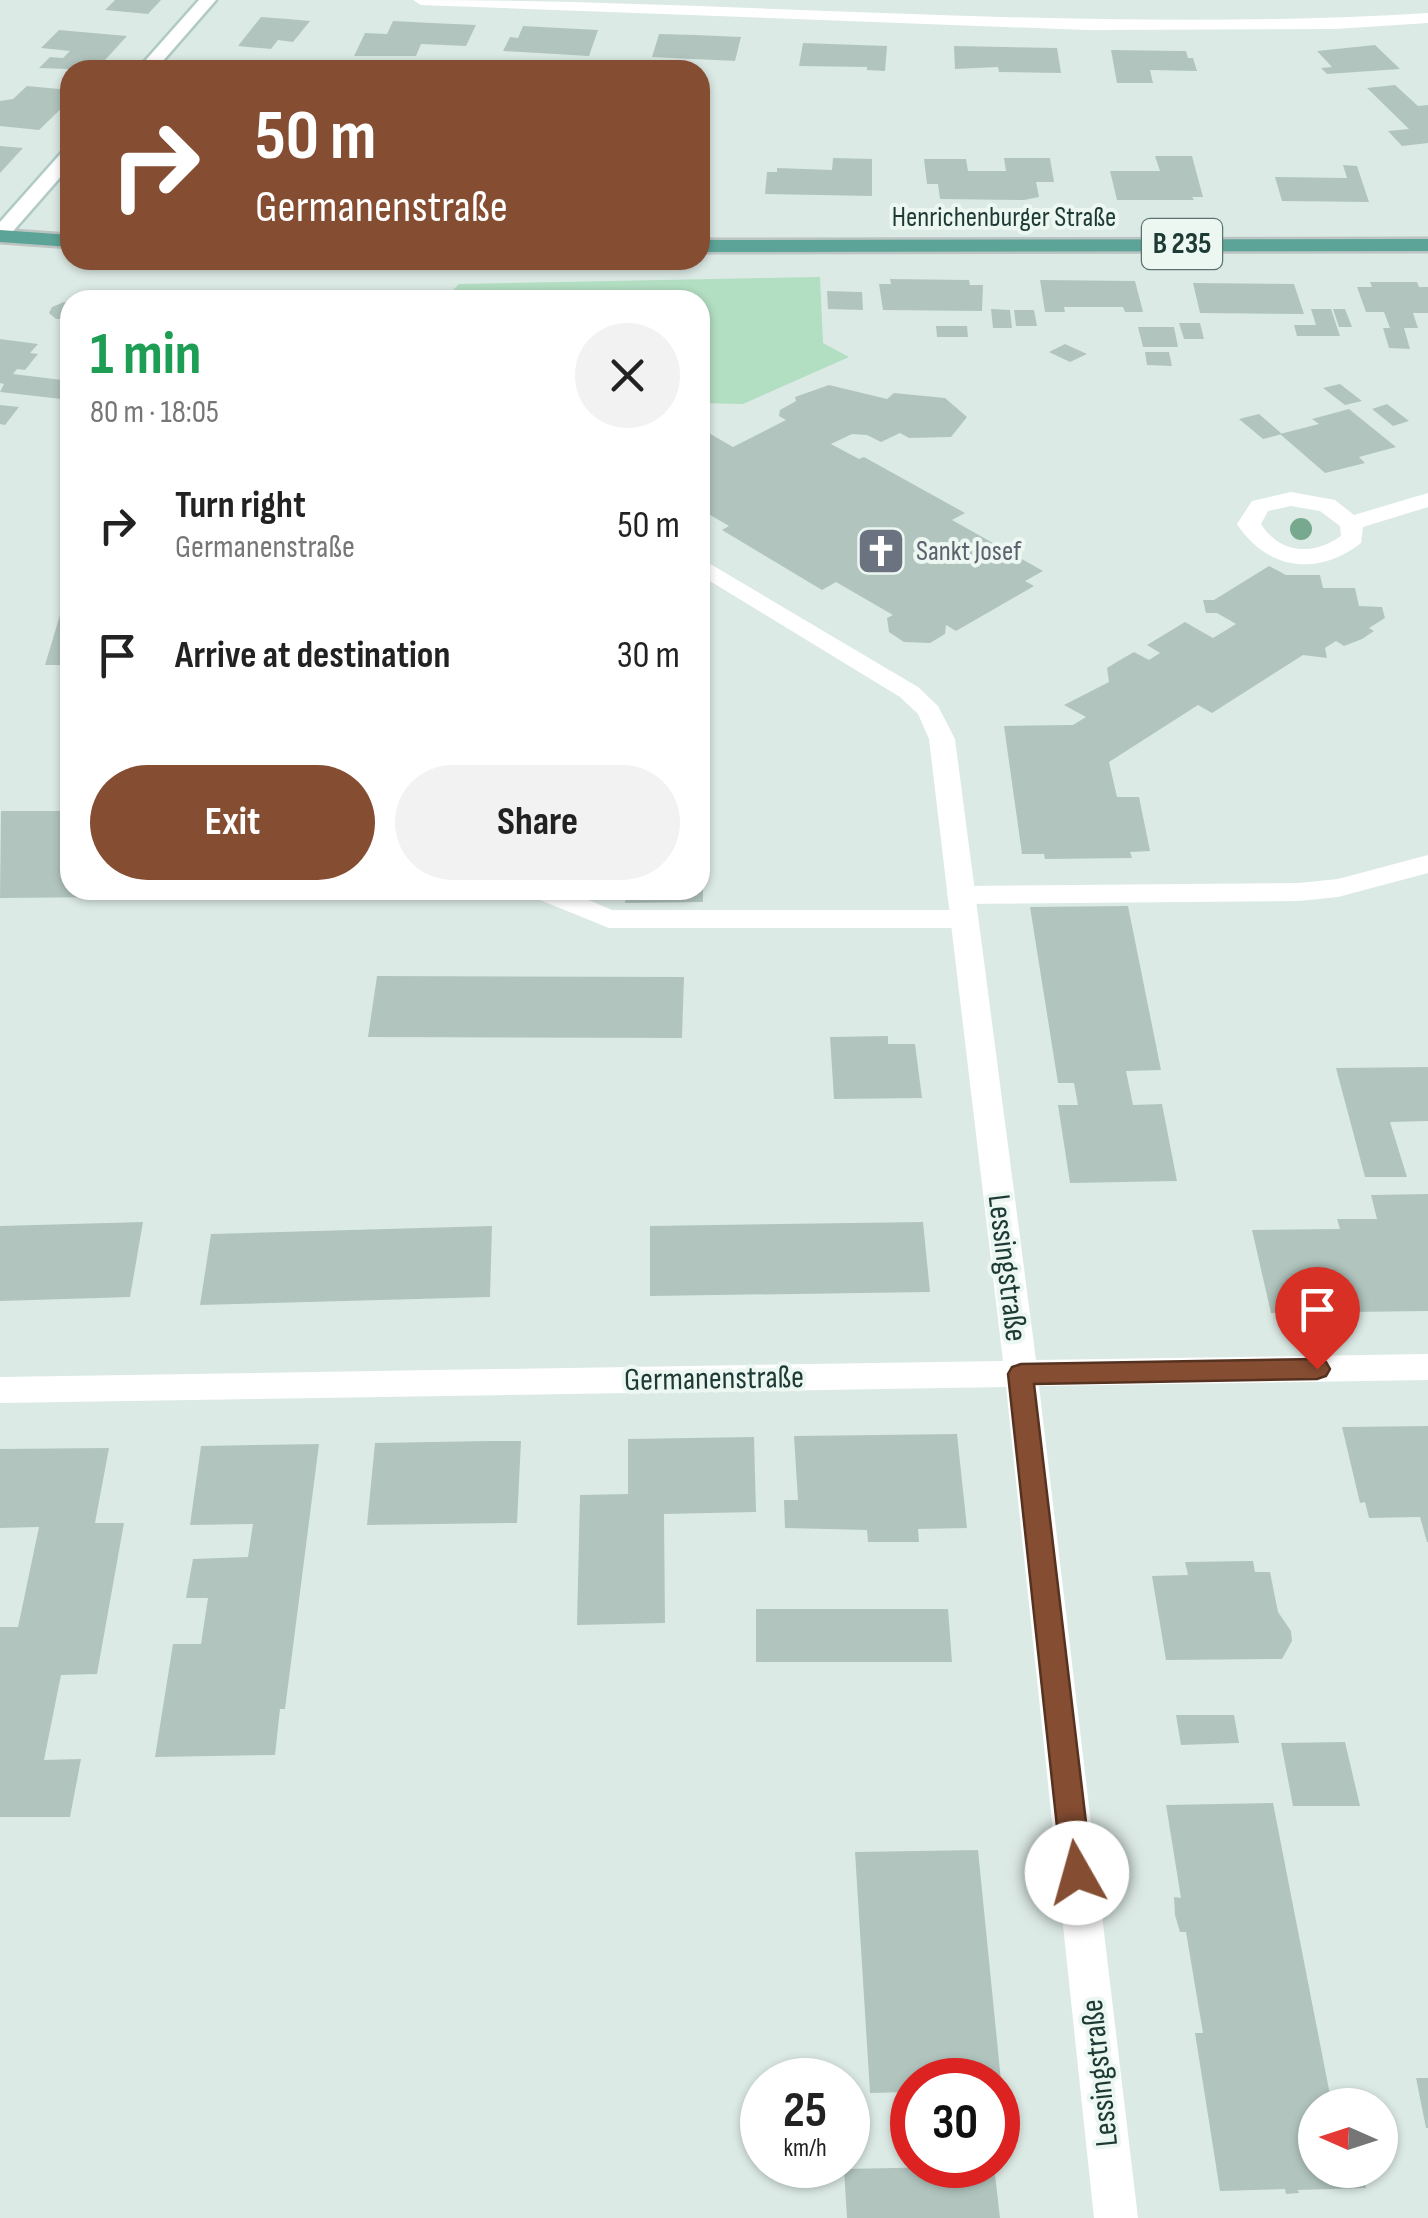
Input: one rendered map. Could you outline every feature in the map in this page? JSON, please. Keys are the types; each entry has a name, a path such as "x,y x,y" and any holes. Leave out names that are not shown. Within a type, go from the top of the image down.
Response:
{"main road":[{"path":"0,235 60,240"},
{"name":"Henrichenburger Straße","path":"710,246 1428,244"}],"street":[{"path":"155,60 208,0"},
{"path":"421,0 1054,21 1088,26 1334,24 1420,19"},
{"path":"1391,0 1420,19 1428,33"},
{"path":"0,235 60,166"},
{"path":"1351,522 1428,500"},
{"name":"Lessingstraße","path":"710,570 908,692 929,711 942,739 1021,1374 1116,2218"},
{"path":"563,900 608,920 962,907 1299,892 1338,888 1428,864"},
{"name":"Germanenstraße","path":"0,1390 1428,1367"}],"green space":[{"path":"820,277 823,343 849,357 743,404 710,403 710,290 453,290 459,284"}],"building":[{"path":"115,0 161,0 148,14 105,10"},
{"path":"261,17 310,21 293,42 278,40 271,49 238,46"},
{"path":"393,21 476,25 466,46 421,44 416,56 354,56 365,33 387,34"},
{"path":"523,26 598,30 589,56 503,51 510,37 518,38"},
{"path":"59,30 127,36 105,60 60,60 60,69 39,68 50,57 63,58 70,51 41,48"},
{"path":"659,34 741,37 735,61 652,57"},
{"path":"803,43 887,46 885,71 799,66"},
{"path":"1375,45 1400,69 1327,74 1321,68 1332,67 1317,51"},
{"path":"954,46 1057,48 1061,73 999,72 998,67 955,69"},
{"path":"1111,50 1186,51 1197,71 1150,70 1153,83 1117,83"},
{"path":"1395,85 1418,106 1428,105 1428,143 1402,146 1388,131 1409,129 1367,88"},
{"path":"27,86 60,89 60,110 39,130 0,126 0,101 13,99"},
{"path":"0,146 23,148 0,173"},
{"path":"1155,156 1192,156 1203,197 1117,200 1110,171 1160,171"},
{"path":"833,158 872,159 872,196 765,194 767,172 777,172 777,168 832,170"},
{"path":"1004,158 1050,158 1054,182 1036,182 1039,197 1024,200 940,199 938,184 927,184 924,159 966,159 968,171 1006,171"},
{"path":"1343,165 1357,166 1369,202 1282,201 1275,177 1347,178"},
{"path":"890,279 969,280 970,285 983,285 982,311 883,310 879,284 891,284"},
{"path":"1040,280 1135,281 1143,312 1125,312 1123,307 1064,307 1065,312 1045,312"},
{"path":"1370,282 1417,282 1419,287 1428,287 1428,313 1413,313 1418,328 1404,328 1410,349 1389,348 1383,328 1390,328 1384,312 1366,312 1357,287 1372,287"},
{"path":"1193,283 1294,284 1304,314 1200,313"},
{"path":"827,291 862,292 863,310 828,309"},
{"path":"60,304 60,319 49,313"},
{"path":"991,309 1010,310 1012,328 993,328"},
{"path":"1311,309 1331,309 1340,336 1297,336 1294,325 1316,325"},
{"path":"1333,309 1345,309 1352,327 1339,327"},
{"path":"1014,310 1034,310 1037,326 1016,326"},
{"path":"1179,323 1200,323 1204,339 1184,339"},
{"path":"936,326 967,326 968,337 937,337"},
{"path":"1138,327 1174,327 1178,347 1143,347"},
{"path":"0,339 38,344 30,353 38,354 25,370 17,369 13,374 60,380 60,399 0,392 4,384 0,383"},
{"path":"1065,344 1087,354 1070,362 1049,352"},
{"path":"1145,352 1169,352 1172,366 1147,365"},
{"path":"1340,384 1362,401 1345,405 1323,388"},
{"name":"Sankt Josef","path":"829,385 887,399 894,393 945,398 967,417 951,437 909,438 900,433 881,442 867,435 852,434 831,444 859,459 864,457 965,513 952,520 1043,571 1025,581 1034,586 956,631 946,625 945,634 930,643 904,642 889,632 887,618 893,615 836,582 822,590 722,530 729,526 710,515 710,434 733,447 786,420 779,416 780,410 796,401 795,397"},
{"path":"1387,404 1409,421 1393,426 1372,409"},
{"path":"0,405 19,407 5,425 0,424"},
{"path":"1349,409 1396,447 1359,457 1365,463 1325,473 1280,434 1319,424 1312,419"},
{"path":"1259,414 1282,434 1263,439 1239,419"},
{"path":"1269,566 1286,575 1320,575 1323,588 1355,588 1359,606 1382,607 1385,618 1369,628 1374,631 1362,639 1344,646 1336,641 1325,648 1327,658 1303,655 1212,713 1198,705 1109,762 1117,797 1139,797 1150,851 1130,852 1132,858 1045,859 1044,854 1022,854 1004,726 1073,725 1086,717 1064,705 1109,682 1107,668 1134,652 1149,660 1160,653 1147,645 1185,622 1213,638 1236,624 1217,613 1206,613 1203,600 1214,600"},
{"path":"60,615 60,665 45,665"},
{"path":"1,811 60,811 60,897 0,898"},
{"path":"625,900 703,900 703,902 625,903"},
{"path":"1128,906 1161,1070 1126,1071 1133,1105 1162,1104 1177,1181 1070,1183 1058,1105 1078,1105 1074,1083 1058,1083 1030,907"},
{"path":"377,976 684,977 682,1038 368,1037"},
{"path":"888,1036 888,1044 915,1044 922,1098 834,1099 830,1037"},
{"path":"1428,1067 1428,1121 1390,1122 1407,1177 1365,1177 1336,1068"},
{"path":"1428,1194 1428,1311 1271,1313 1252,1230 1340,1229 1337,1219 1377,1219 1371,1195"},
{"path":"143,1222 130,1297 0,1301 0,1226"},
{"path":"923,1222 930,1292 650,1296 650,1226"},
{"path":"492,1226 490,1297 200,1305 211,1234"},
{"path":"1428,1426 1427,1542 1420,1517 1369,1518 1365,1502 1360,1503 1342,1427"},
{"path":"957,1434 967,1528 918,1529 919,1542 868,1542 867,1530 785,1528 784,1500 798,1500 794,1436"},
{"path":"754,1437 756,1512 664,1514 665,1623 577,1625 580,1495 628,1494 628,1439"},
{"path":"521,1441 517,1523 367,1525 375,1443"},
{"path":"319,1444 285,1709 280,1709 275,1755 155,1757 173,1644 201,1644 208,1598 186,1598 193,1559 248,1557 253,1524 190,1525 201,1446"},
{"path":"109,1448 95,1523 124,1523 97,1674 61,1675 44,1760 81,1759 70,1817 0,1817 0,1627 18,1627 39,1527 0,1528 0,1449"},
{"path":"1253,1561 1255,1572 1270,1572 1278,1612 1291,1631 1292,1641 1282,1659 1166,1660 1152,1576 1188,1575 1185,1562"},
{"path":"756,1609 948,1609 952,1662 756,1662"},
{"path":"1176,1715 1234,1715 1239,1743 1181,1745"},
{"path":"1345,1742 1360,1806 1293,1806 1281,1743"},
{"path":"1273,1803 1329,2088 1298,2088 1298,2188 1366,2188 1298,2190 1299,2193 1286,2194 1285,2189 1220,2191 1195,2033 1203,2033 1186,1932 1180,1932 1175,1915 1174,1897 1181,1898 1166,1805"},
{"path":"978,1850 999,2058 890,2058 890,2093 870,2093 855,1852"},
{"path":"1416,2078 1428,2078 1428,2128 1426,2128"},
{"path":"870,2168 890,2168 890,2188 997,2188 1000,2218 847,2218 845,2188 870,2188"}],"place":[{"name":"Sankt Josef","path":"881,551"}],"route":[{"path":"1077,1873 1021,1374 1317,1369"}]}
